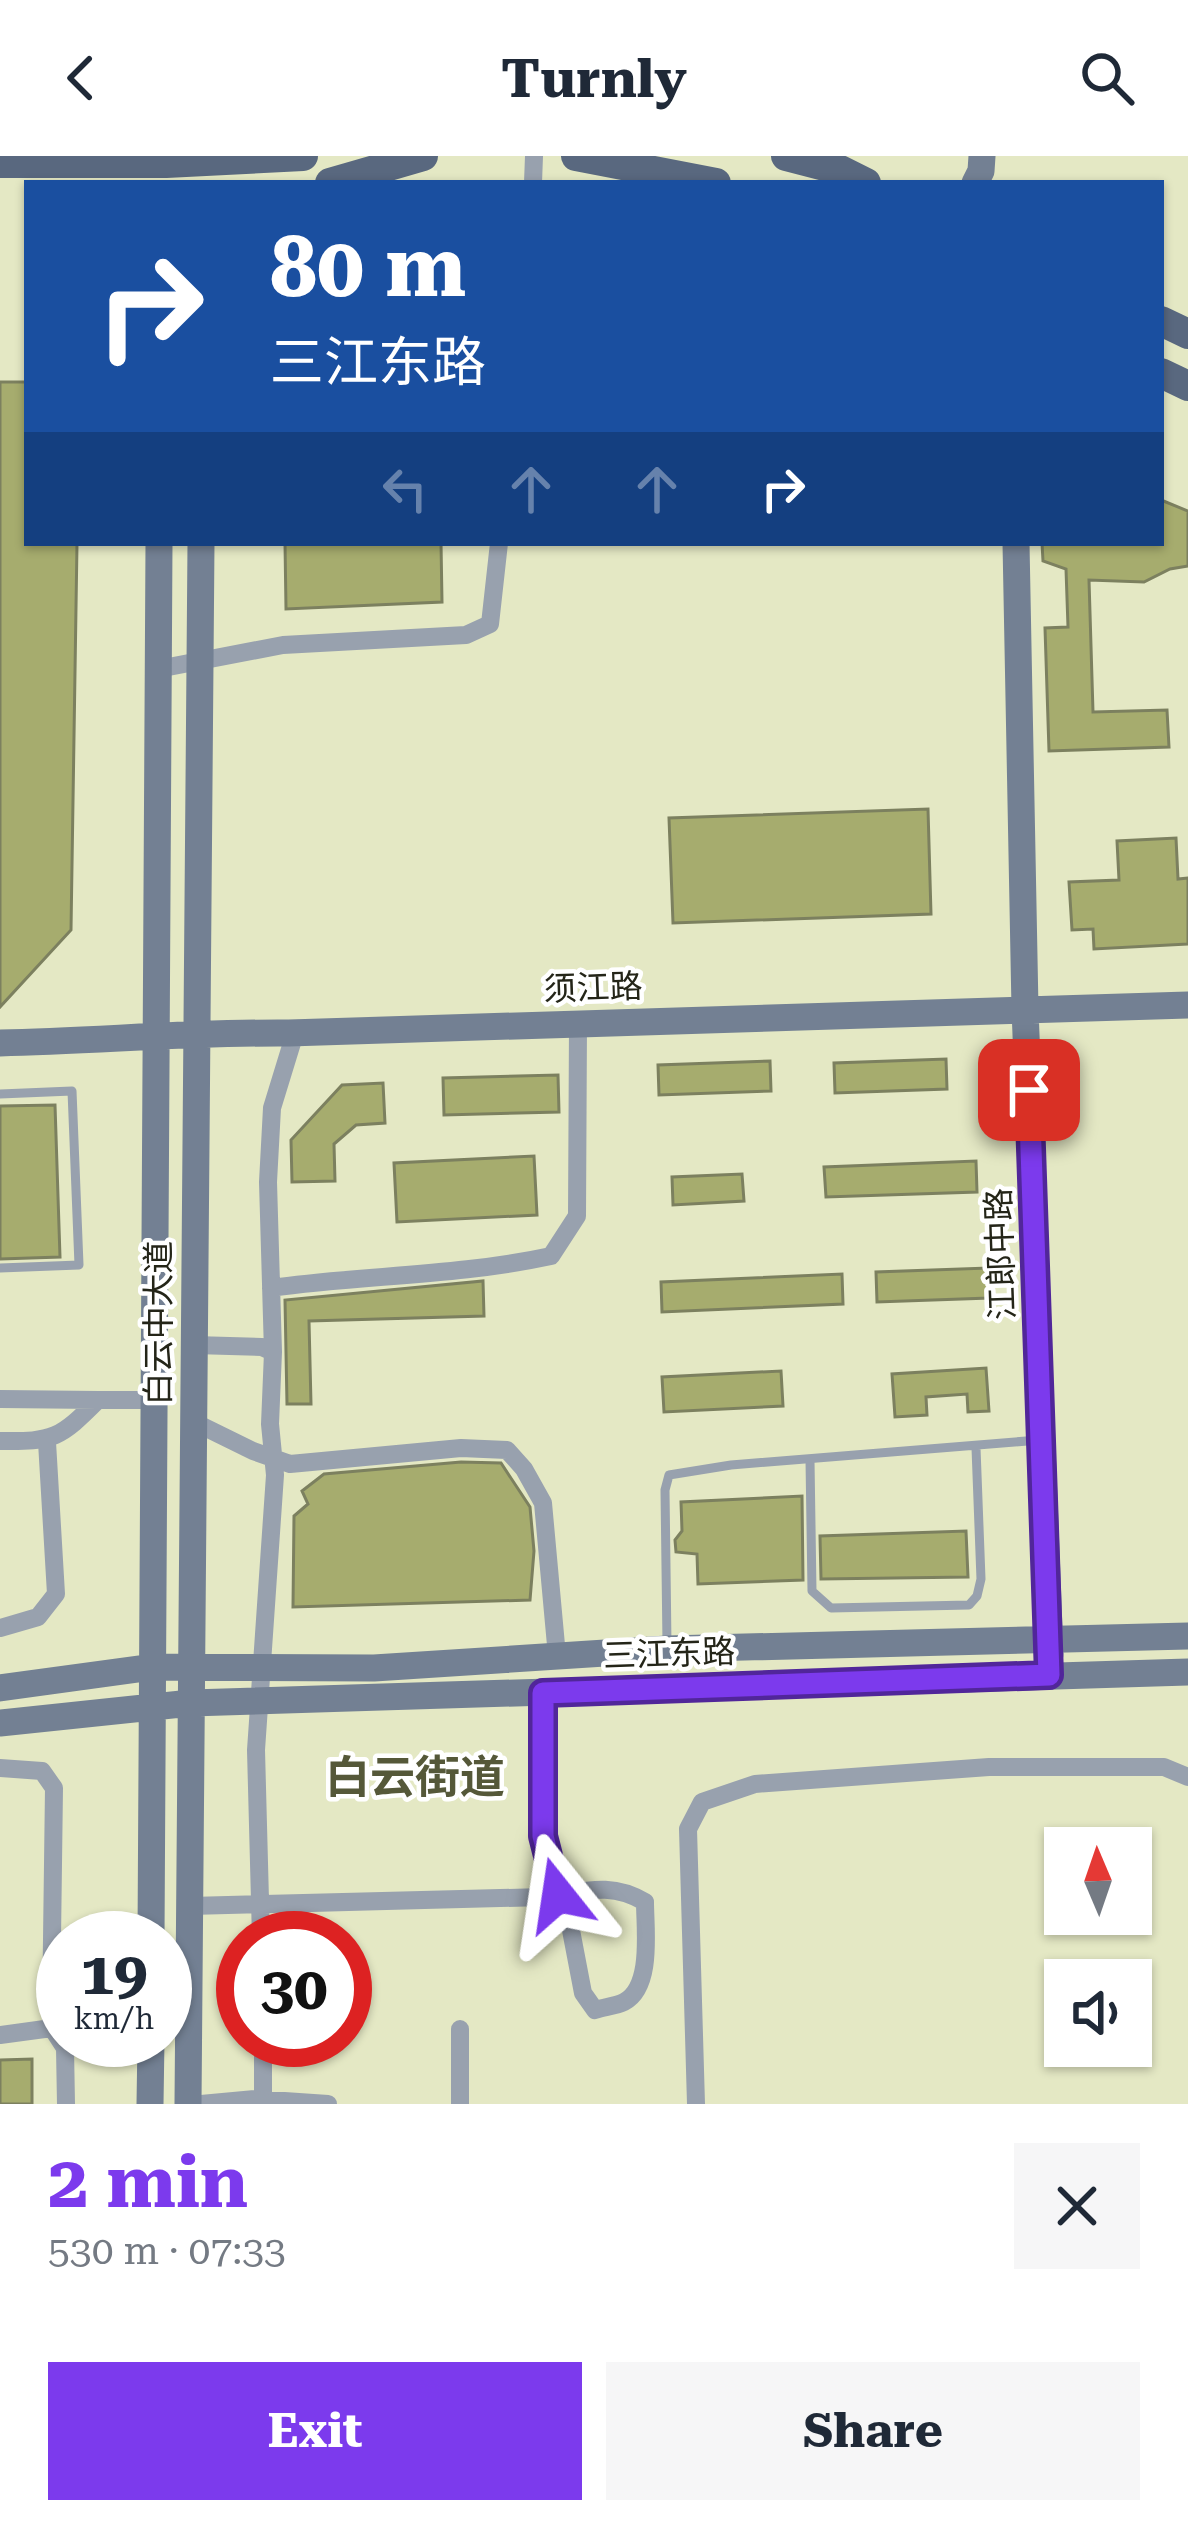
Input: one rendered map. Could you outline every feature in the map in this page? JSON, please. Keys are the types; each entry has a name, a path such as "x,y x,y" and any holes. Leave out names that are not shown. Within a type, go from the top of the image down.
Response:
{"main road":[{"path":"0,165 216,167 304,156"},
{"path":"340,180 423,156"},
{"path":"576,156 700,180"},
{"path":"787,156 860,180"},
{"path":"0,165 32,180"},
{"name":"白云中大道","path":"151,1911 159,546"},
{"name":"白云中大道","path":"188,2104 201,546"},
{"name":"江郎中路","path":"1016,546 1025,1009 1049,1675"},
{"name":"须江路","path":"0,1043 107,1041 197,1032 295,1033 1188,1005"},
{"name":"三江东路","path":"0,1688 192,1665 374,1668 668,1649 1188,1636"},
{"name":"三江东路","path":"0,1724 191,1703 1188,1672"},
{"path":"150,2104 151,2067"}],"street":[{"path":"158,668 284,645 466,635 490,624 499,546"},
{"path":"271,1288 344,1277 486,1270 550,1256 577,1216 578,1024"},
{"path":"261,1911 260,1666 274,1458 268,1182 272,1108 295,1033"},
{"path":"194,1345 262,1347 273,1352"},
{"path":"0,1399 155,1400"},
{"path":"0,1441 46,1442 98,1400"},
{"path":"194,1423 290,1464 461,1448 507,1450 543,1503 557,1656"},
{"path":"0,1628 38,1617 56,1594 46,1442"},
{"path":"190,1906 558,1895 622,1888 645,1902 643,1968 636,1992 622,2003 595,2010 583,1993 570,1925 558,1895 543,1836 543,1693"},
{"path":"696,2104 688,1829 702,1802 755,1784 989,1767 1163,1767 1188,1777"},
{"path":"0,1768 41,1771 54,1788 51,1911"},
{"path":"460,2029 460,2104"},
{"path":"0,2035 36,2030"},
{"path":"65,2067 66,2104"},
{"path":"263,2067 263,2102"},
{"path":"201,2104 328,2104"}],"lane":[{"path":"0,1094 72,1091 79,1265 0,1268"},
{"path":"668,1649 665,1490 669,1474 1041,1440"},
{"path":"811,1460 812,1592 820,1602 831,1608 969,1605 981,1579 976,1448"}],"building":[{"path":"0,382 24,382 24,546 77,546 71,930 0,1007"},
{"path":"1164,501 1188,511 1188,566 1144,582 1089,580 1093,712 1167,710 1169,747 1049,751 1045,628 1068,627 1066,569 1043,561 1042,546 1164,546"},
{"path":"285,546 441,546 442,602 286,609"},
{"path":"928,809 931,914 673,923 669,818"},
{"path":"1176,838 1178,879 1188,878 1188,944 1094,949 1093,929 1072,930 1069,882 1119,880 1117,841"},
{"path":"946,1059 947,1089 835,1093 834,1063"},
{"path":"770,1061 771,1091 659,1095 658,1065"},
{"path":"558,1075 559,1112 444,1115 443,1078"},
{"path":"383,1083 385,1123 356,1125 334,1144 335,1181 292,1182 291,1140 342,1085"},
{"path":"55,1105 60,1257 0,1259 0,1106"},
{"path":"534,1156 537,1215 397,1222 394,1163"},
{"path":"976,1161 977,1192 826,1197 824,1167"},
{"path":"742,1174 744,1201 673,1205 672,1177"},
{"path":"988,1268 989,1298 877,1302 876,1272"},
{"path":"842,1274 843,1304 662,1312 661,1282"},
{"path":"483,1281 484,1316 309,1321 311,1404 287,1404 285,1300"},
{"path":"986,1368 989,1411 968,1412 967,1394 926,1397 927,1415 895,1417 892,1374"},
{"path":"781,1371 783,1406 664,1412 662,1377"},
{"path":"501,1463 530,1507 534,1551 530,1600 293,1607 294,1516 308,1504 302,1491 324,1474"},
{"path":"802,1496 803,1580 698,1584 697,1554 676,1552 675,1540 682,1531 681,1502"},
{"path":"966,1531 968,1577 821,1579 820,1536"},
{"path":"32,2059 32,2104 0,2104 0,2060"}],"district":[{"name":"白云街道","path":"415,1777"}],"route":[{"path":"558,1895 543,1836 543,1693 1049,1675 1029,1090"}]}
